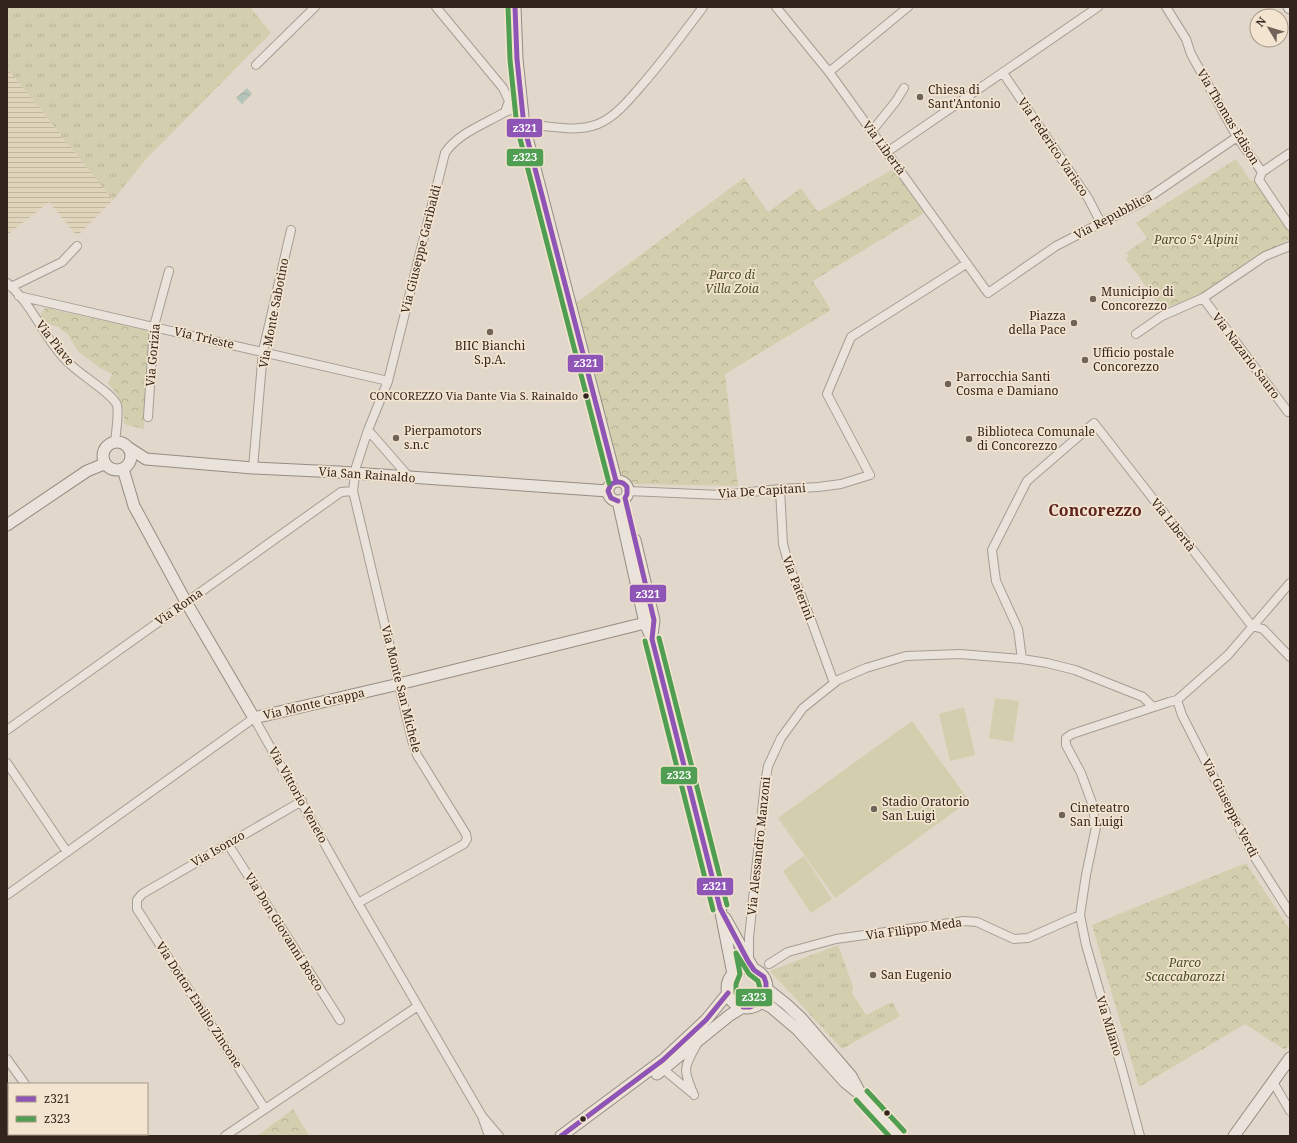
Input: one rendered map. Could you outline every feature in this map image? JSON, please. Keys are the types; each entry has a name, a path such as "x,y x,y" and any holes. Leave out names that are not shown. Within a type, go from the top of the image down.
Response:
{"main road":[{"path":"515,7 517,59 521,111 524,126 616,481"},
{"path":"115,442 123,443 128,448 131,452 130,462 123,469 115,471 104,464 102,454 106,446 115,442"},
{"name":"Via San Rainaldo","path":"128,448 146,459 253,468 608,491"},
{"path":"7,524 87,471 104,464"},
{"name":"Via Vittorio Veneto","path":"123,469 134,506 186,602 254,718"},
{"path":"616,481 610,486 608,491 611,498 624,497"},
{"path":"616,481 624,483 624,497 646,623 652,639 720,908 733,974"},
{"path":"624,497 654,620 652,639"},
{"name":"Via Monte Grappa","path":"254,718 646,623"},
{"path":"720,908 751,965 764,977 766,984 767,989 761,1002 750,1007 743,1007 733,1002 728,993 728,984 733,974 738,970 751,965"},
{"path":"767,989 801,1018 851,1076 861,1095"},
{"path":"561,1136 663,1060 706,1020 728,993"},
{"path":"761,1002 770,1007 797,1029 845,1082 861,1095 899,1136"},
{"path":"573,1136 663,1069 730,1015 743,1007"},
{"path":"1234,1136 1290,1058"}],"street":[{"path":"256,65 315,7"},
{"path":"436,7 496,79 508,98 508,106 505,112"},
{"path":"543,126 570,129 584,128 599,123 617,111 658,67 703,7"},
{"name":"Via Libertà","path":"776,7 829,72 988,293"},
{"path":"829,72 908,7"},
{"name":"Via Thomas Edison","path":"1166,7 1186,39 1191,54 1237,136 1262,172 1259,180 1290,226"},
{"path":"887,152 1095,8"},
{"name":"Via Federico Varisco","path":"1003,73 1088,198 1101,223"},
{"path":"872,132 904,88"},
{"name":"Via Giuseppe Garibaldi","path":"355,474 368,430 388,381 445,153 459,138 505,112 511,110 521,111"},
{"name":"Via Repubblica","path":"988,293 1056,246 1142,202 1237,136"},
{"path":"1262,172 1290,153"},
{"name":"Via Monte Sabotino","path":"253,468 264,352 291,230"},
{"path":"9,285 62,262 77,246"},
{"path":"1136,334 1162,316 1203,298 1265,256 1290,246"},
{"name":"Via De Capitani","path":"624,497 721,495 818,487 841,484 870,475 828,394 851,337 966,264"},
{"name":"Via Gorizia","path":"148,417 154,326 169,272"},
{"name":"Via Piave","path":"9,285 19,296 52,344 69,364 111,396 117,405 115,442"},
{"name":"Via Trieste","path":"19,296 388,381"},
{"name":"Via Nazario Sauro","path":"1203,298 1288,412 1290,411"},
{"name":"Via Libertà","path":"1022,659 1018,629 996,581 992,550 1026,480 1094,423 1252,626"},
{"path":"368,430 409,477"},
{"name":"Via Monte San Michele","path":"355,474 353,491 412,740 417,755 466,834 467,839 464,844 358,903"},
{"name":"Via Paterini","path":"780,489 783,544 789,566 834,683"},
{"name":"Via Roma","path":"7,730 341,492 353,491"},
{"path":"1153,707 1178,700 1228,655 1290,583"},
{"path":"1252,626 1263,629 1290,657"},
{"name":"Via Alessandro Manzoni","path":"751,965 749,938 768,766 781,738 803,708 834,683 866,668 906,656 960,654 1022,659 1075,670 1143,697 1153,707"},
{"name":"Via Giuseppe Verdi","path":"1178,700 1182,715 1252,853 1290,913"},
{"name":"Via Milano","path":"1140,1136 1086,945 1080,915 1086,875 1096,827 1092,803 1082,773 1066,745 1066,738 1072,734 1153,707"},
{"name":"Via Vittorio Veneto","path":"254,718 358,903 482,1116 499,1136"},
{"name":"Via Monte Grappa","path":"7,895 254,718"},
{"path":"7,763 67,852"},
{"name":"Via Isonzo","path":"136,900 142,894 302,801"},
{"name":"Via Don Giovanni Bosco","path":"228,844 340,1020"},
{"name":"Via Dottor Emilio Zincone","path":"136,900 137,909 265,1109"},
{"name":"Via Filippo Meda","path":"769,964 788,952 836,940 964,921 976,922 1014,939 1028,938 1080,915"},
{"path":"225,1136 418,1006"},
{"path":"663,1069 694,1095 687,1080 685,1068 699,1041"},
{"path":"7,1059 21,1083"},
{"path":"1273,1082 1290,1111"},
{"name":"Via Vittorio Veneto","path":"482,1116 489,1136"}],"shaded area":[{"path":"7,68 113,200 77,236 49,202 7,235"},
{"path":"7,1103 8,1135 35,1136 7,1136"}],"green space":[{"path":"7,7 250,7 271,33 145,160 113,200 7,68"},
{"name":"Parco 5° Alpini","path":"1236,159 1250,180 1256,182 1290,229 1290,239 1263,254 1199,296 1163,309 1126,259 1129,256 1126,253 1147,238 1136,223"},
{"name":"Parco di Villa Zoia","path":"895,168 926,212 813,281 831,310 725,374 738,486 635,484 620,473 576,303 744,178 768,212 801,188 818,212"},
{"path":"50,307 55,310 149,331 144,429 124,424 123,412 119,397 108,384 112,374 100,368 78,351 69,336 59,327 41,319 41,314 45,308"},
{"path":"995,698 1019,701 1013,742 989,738"},
{"path":"964,707 975,755 950,761 939,714"},
{"name":"Stadio Oratorio San Luigi","path":"912,721 969,801 835,898 778,818"},
{"path":"804,856 832,899 811,913 783,871"},
{"name":"Parco Scaccabarozzi","path":"1246,863 1290,930 1290,1043 1285,1050 1245,1024 1139,1087 1092,925"},
{"path":"838,945 853,987 852,993 866,1015 892,1002 900,1016 842,1049 770,971"},
{"path":"293,1109 309,1136 257,1136"}],"water":[{"path":"247,88 252,94 242,104 236,98"}],"transit line":[{"name":"z323","path":"508,7 510,60 517,127 609,483"},
{"name":"z321","path":"515,7 517,59 524,126 616,481"},
{"name":"z321","path":"618,501 611,498 608,491 611,484 615,482 620,482 627,487 627,494 625,498 654,620 652,639 720,908 748,961 754,970 764,977 766,983 766,992 761,1002 750,1007 743,1007"},
{"name":"z323","path":"659,638 727,905"},
{"name":"z323","path":"645,641 713,910"},
{"name":"z323","path":"736,953 749,974 758,981 761,992 764,996 743,1000 736,993 736,984 740,974 736,953"},
{"name":"z321","path":"561,1136 663,1060 706,1020 728,993"},
{"name":"z323","path":"867,1091 904,1131"},
{"name":"z323","path":"856,1100 889,1136"}],"place":[{"name":"Chiesa di Sant'Antonio","path":"920,97"},
{"name":"Municipio di Concorezzo","path":"1093,299"},
{"name":"Piazza della Pace","path":"1074,323"},
{"name":"BIIC Bianchi S.p.A.","path":"490,332"},
{"name":"Ufficio postale Concorezzo","path":"1085,360"},
{"name":"Parrocchia Santi Cosma e Damiano","path":"948,384"},
{"name":"CONCOREZZO Via Dante Via S. Rainaldo","path":"586,396"},
{"name":"Pierpamotors s.n.c","path":"396,438"},
{"name":"Biblioteca Comunale di Concorezzo","path":"969,439"},
{"name":"Stadio Oratorio San Luigi","path":"874,809"},
{"name":"Cineteatro San Luigi","path":"1062,815"},
{"name":"San Eugenio","path":"873,975"}],"district":[{"name":"Concorezzo","path":"1095,510"}]}
